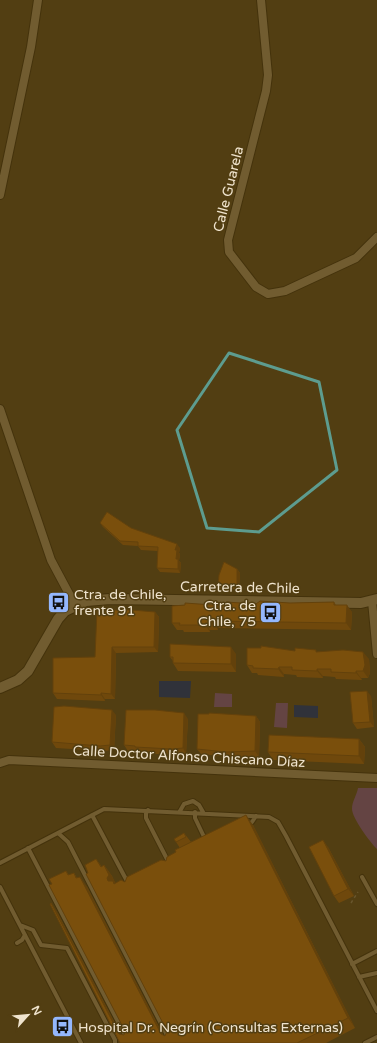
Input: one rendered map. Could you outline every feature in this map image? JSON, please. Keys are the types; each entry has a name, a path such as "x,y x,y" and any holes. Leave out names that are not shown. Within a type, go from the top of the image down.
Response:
{"street":[{"path":"0,195 32,47 38,0"},
{"name":"Calle Guarela","path":"261,0 268,75 266,91 228,240 229,252 256,287 268,294 285,291 356,258 377,237"},
{"path":"0,409 51,560 75,605"},
{"name":"Carretera de Chile","path":"0,688 25,675 32,666 58,619 65,611 75,605 90,600 110,598 361,603 375,600"},
{"path":"375,600 377,654"},
{"name":"Calle Doctor Alfonso Chiscano Díaz","path":"0,763 10,760 377,778"}],"lane":[{"path":"180,811 184,804 192,802 199,805 203,812"},
{"path":"0,863 108,808 203,812 269,817 275,820 280,826 377,1011"},
{"path":"148,810 146,813 146,818 171,869"},
{"path":"195,812 195,818 209,844 203,847"},
{"path":"92,815 131,889"},
{"path":"245,826 252,822 256,816"},
{"path":"58,833 68,842 171,1043"},
{"path":"28,848 129,1043"},
{"path":"168,864 175,861"},
{"path":"362,877 377,904"},
{"path":"125,885 132,882"},
{"path":"0,887 81,1043"},
{"path":"20,925 33,930 40,946 67,948 115,1040 115,1043"},
{"path":"17,943 22,940 25,935"},
{"path":"352,964 377,951"},
{"path":"359,977 377,973"},
{"path":"365,1043 377,1037"}],"path":[{"path":"351,903 358,892"}],"highlighted area":[{"path":"229,353 319,382 337,470 259,532 207,528 177,430"}],"shaded area":[{"path":"159,681 191,681 190,698 159,697"},
{"path":"215,693 232,694 232,707 214,707"},
{"path":"276,703 288,703 287,728 274,727"},
{"path":"294,705 318,706 318,718 294,717"},
{"path":"358,788 377,788 377,849 362,830 353,813 352,806"}],"building":[{"path":"107,512 131,528 177,544 175,550 177,550 176,559 178,559 178,569 157,568 158,547 138,546 138,542 120,541 100,523"},
{"path":"224,562 237,569 237,585 218,586 219,575"},
{"path":"260,601 290,603 334,602 334,605 347,605 346,623 213,621 213,623 205,623 205,625 179,625 180,623 172,623 172,606 185,605 185,603 213,605 213,603 226,602 256,604"},
{"path":"97,610 132,610 155,612 154,647 112,647 111,694 53,693 53,658 95,657"},
{"path":"170,644 231,647 231,664 173,663 173,657 170,657"},
{"path":"261,646 295,651 295,648 316,650 316,652 343,650 363,652 365,665 363,671 356,671 356,673 331,672 331,669 317,669 317,671 292,670 292,667 279,667 278,669 253,668 253,666 247,665 247,648 261,648"},
{"path":"367,691 370,722 353,723 350,692"},
{"path":"64,706 112,710 110,745 100,746 52,742 54,707"},
{"path":"126,710 155,710 184,713 183,748 172,749 124,745"},
{"path":"209,713 256,716 255,751 226,752 197,749 198,714"},
{"path":"269,735 359,739 359,756 268,752"},
{"path":"246,815 348,1018 297,1043 120,1043 50,904 51,903 119,1034 124,1035 125,1031 49,885 52,884 49,879 66,871 68,875 74,873 76,878 80,877 161,1034 165,1036 167,1031 86,874 88,873 85,865 96,859 101,867 104,865 109,875 107,878 108,881 113,881 114,884 121,880 125,882 127,877 161,860 166,861 167,857 176,852 175,850"},
{"path":"184,833 186,837 176,842 174,839"},
{"path":"323,840 348,889 334,896 309,847"}],"place":[{"name":"Ctra. de Chile, frente 91","path":"58,602"},
{"name":"Ctra. de Chile, 75","path":"271,613"},
{"name":"Hospital Dr. Negrín (Consultas Externas)","path":"63,1027"}]}
